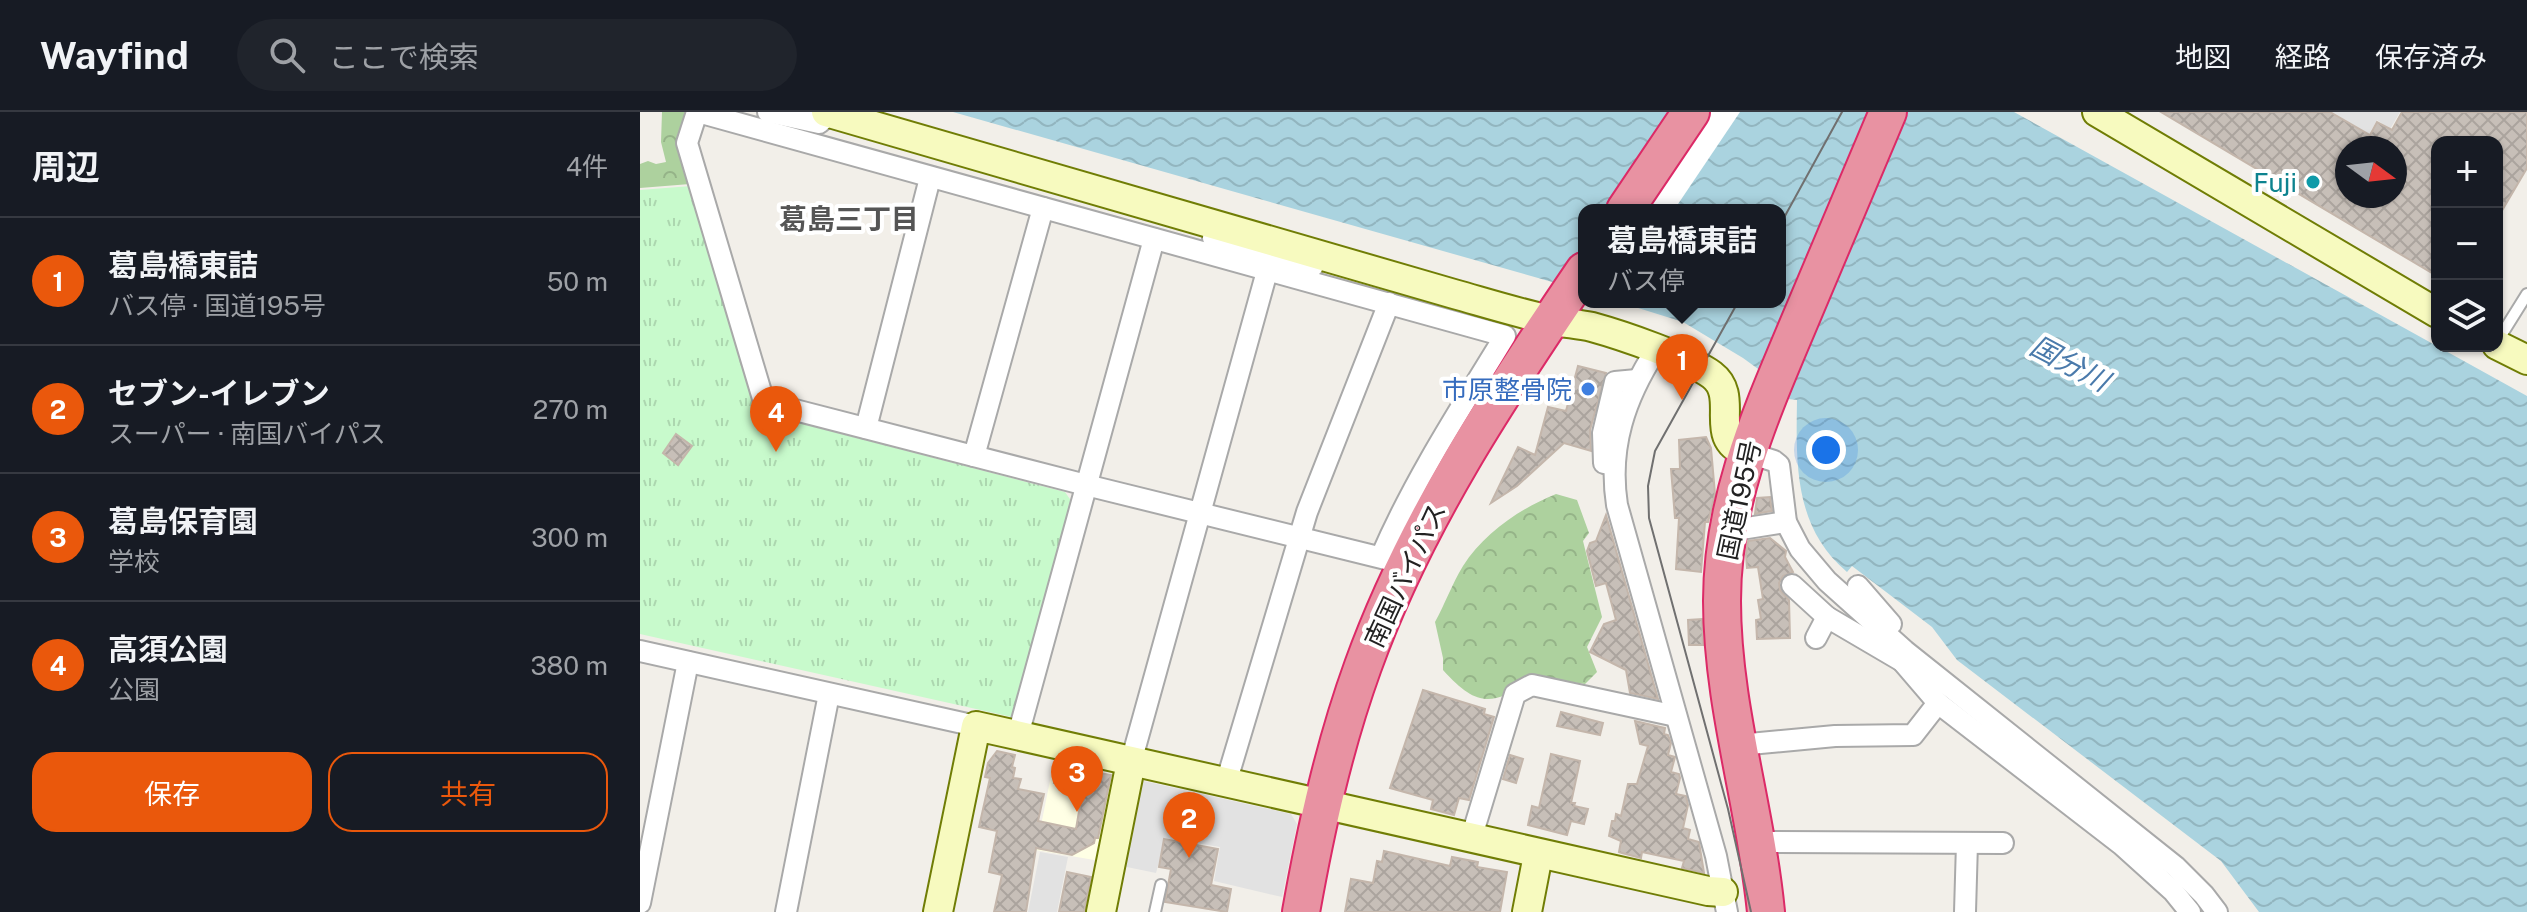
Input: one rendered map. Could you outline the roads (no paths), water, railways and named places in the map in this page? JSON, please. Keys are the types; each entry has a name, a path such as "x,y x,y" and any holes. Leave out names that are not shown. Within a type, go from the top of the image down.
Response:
{"highway":[{"path":"1629,204 1691,112"},
{"path":"1658,204 1720,112"},
{"name":"国道195号","path":"1766,912 1729,680 1722,602 1730,520 1746,452 1888,112"},
{"name":"南国バイパス","path":"1301,912 1334,806 1429,570 1492,451 1572,314 1578,292"},
{"name":"南国バイパス","path":"1325,912 1346,715 1364,664 1393,560 1487,415 1572,314"}],"street":[{"path":"1130,200 1180,227 1269,263 1389,303 1505,336 1446,432 1392,531 1393,560 764,402 687,143 697,112 1154,239 1269,263 1357,277 1368,269"},
{"path":"768,112 819,123 828,113 1368,269 1572,314 1591,327 1686,361 1719,382 1725,394 1726,433 1732,446 1779,465 1786,522 1800,549 1827,581 1906,657 1938,703 2122,845 2173,891 2190,912"},
{"path":"2097,112 2431,309"},
{"path":"866,428 930,178"},
{"path":"974,456 1043,208"},
{"path":"1018,735 1154,239"},
{"path":"1101,912 1131,762 1269,263"},
{"path":"1226,783 1307,512 1389,303"},
{"path":"2503,346 2527,360"},
{"path":"1656,350 1637,380 1625,411 1613,478 1617,505 1716,856 1725,902"},
{"path":"1741,529 1786,522"},
{"path":"1792,585 1827,617 1926,666 2176,867 2217,912"},
{"path":"1858,586 1883,617 1917,645 1926,666"},
{"path":"1816,638 1827,617"},
{"path":"640,651 1708,891 1725,902"},
{"path":"640,903 688,662"},
{"path":"1471,839 1515,694 1532,685 1676,716"},
{"path":"786,912 829,694"},
{"path":"1739,745 1835,736 1909,736 1938,703"},
{"path":"938,912 976,726"},
{"path":"1757,842 1902,832 1967,843 2003,843"},
{"path":"1965,912 1967,843"},
{"path":"1527,912 1538,855"}],"lane":[{"path":"2503,333 2527,294"},
{"path":"1155,912 1161,885"}],"water":[{"name":"国分川","path":"953,112 2014,112 2431,343 2431,352 2448,352 2527,396 2527,912 2259,912 2221,861 1957,660 1932,627 1852,566 1847,572 1830,554 1817,535 1802,494 1798,471 1797,400 1788,399 1765,374 1683,322 1638,308 1786,308 1786,204 1578,204 1578,289"}],"tram line":[{"path":"1786,214 1842,112"},
{"path":"1735,308 1655,451 1648,486 1649,518 1728,809 1751,912"}],"place":[{"name":"Fuji","path":"2313,182"},
{"name":"市原整骨院","path":"1588,389"},
{"name":"葛島橋東詰","path":"1682,400"},
{"name":"高須公園","path":"776,452"},
{"name":"葛島保育園","path":"1077,812"},
{"name":"セブン-イレブン","path":"1189,858"}],"district":[{"name":"葛島三丁目","path":"849,218"}]}
